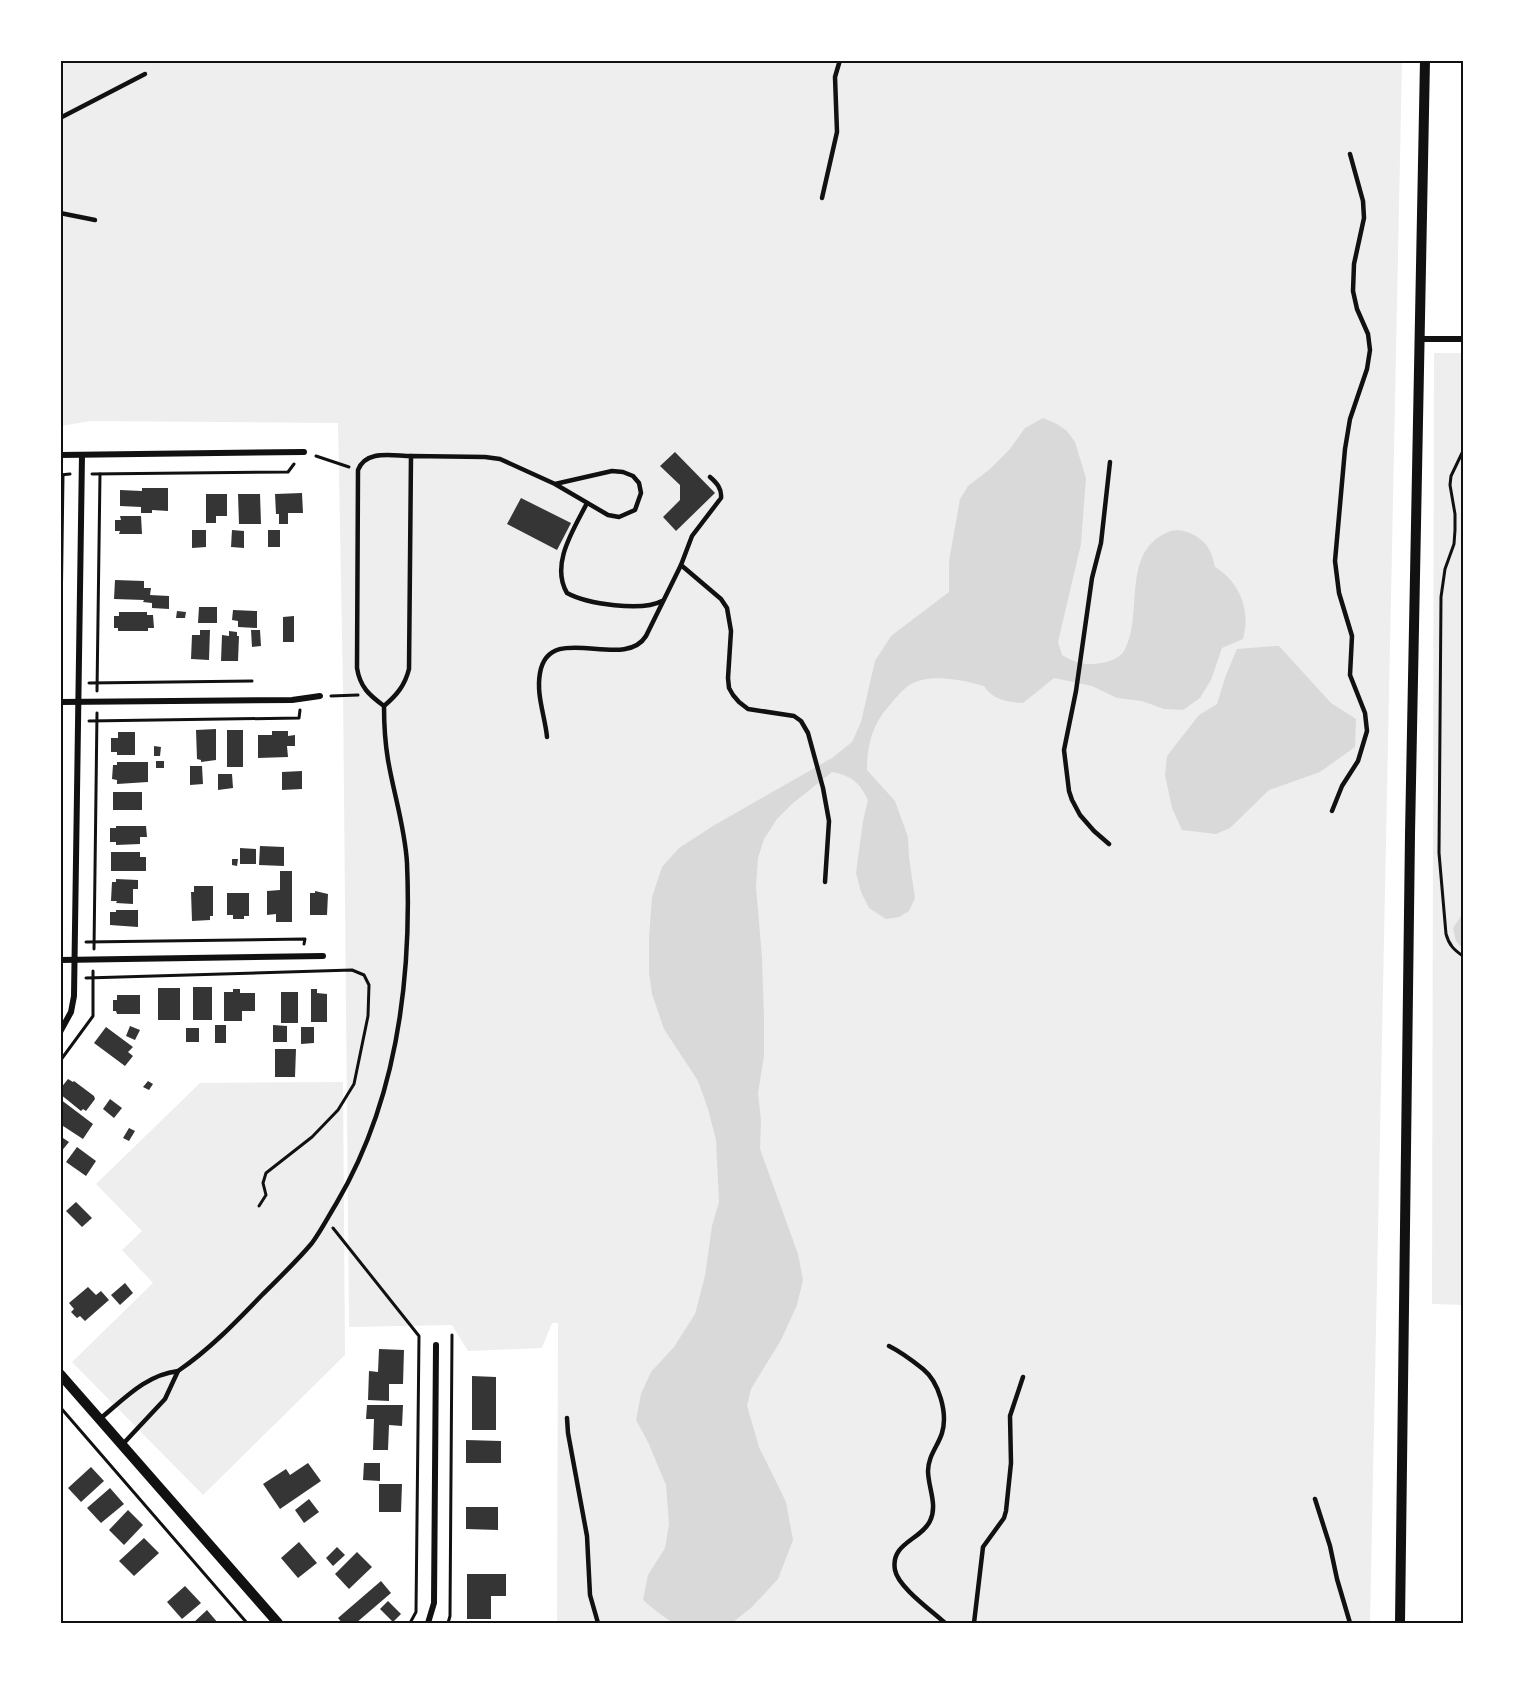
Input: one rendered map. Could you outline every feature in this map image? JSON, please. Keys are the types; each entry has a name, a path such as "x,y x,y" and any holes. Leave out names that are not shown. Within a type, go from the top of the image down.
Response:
{"street":[{"path":"1400,1623 1410,822 1425,60"},
{"path":"1419,339 1463,339"},
{"path":"60,455 304,452"},
{"path":"60,1032 71,1012 74,996 82,455"},
{"path":"60,700 78,702 301,699 320,696"},
{"path":"60,960 323,956"},
{"path":"428,1623 434,1604 436,1345"},
{"path":"60,1374 278,1623"}],"lane":[{"path":"822,198 837,132 835,77 840,60"},
{"path":"60,118 145,74"},
{"path":"1332,811 1342,786 1358,761 1367,731 1365,713 1350,675 1352,636 1339,593 1335,561 1350,418 1355,398 1367,369 1370,350 1368,334 1357,309 1353,291 1354,264 1364,218 1363,201 1350,154"},
{"path":"60,213 95,220"},
{"path":"384,706 395,697 406,682 409,669 411,456"},
{"path":"100,1419 146,1381 164,1373 178,1371 196,1359 248,1311 313,1242 354,1174 376,1118 395,1051 405,984 408,920 407,860 402,823 387,752 384,706 368,694 359,682 357,668 358,470 361,462 368,457 411,456 500,459 555,484 608,514 619,517 635,510 642,493 639,483 633,476 623,471 612,471 555,484"},
{"path":"1109,844 1080,815 1069,791 1065,745 1077,691 1092,578 1102,534 1110,462"},
{"path":"547,737 539,695 540,674 544,659 559,649 618,650 637,646 646,636 681,565 692,536 721,498 722,493 719,487 710,477"},
{"path":"587,502 563,558 560,574 567,593 587,601 632,606 649,607 662,601"},
{"path":"681,565 721,598 728,608 731,631 728,678 732,695 748,709 764,713 788,714 798,719 808,733 823,788 829,821 825,882"},
{"path":"889,1346 924,1369 936,1386 943,1412 943,1430 929,1461 928,1470 933,1500 932,1518 926,1528 901,1547 896,1558 895,1569 905,1586 945,1623"},
{"path":"122,1445 165,1399 178,1371"},
{"path":"974,1623 984,1547 1004,1518 1006,1511 1011,1462 1010,1416 1023,1377"},
{"path":"567,1418 587,1536 590,1595 598,1623"},
{"path":"1315,1499 1350,1623"}],"path":[{"path":"1463,451 1449,485 1455,514 1455,530 1454,544 1445,569 1441,597 1439,841 1446,934 1448,943 1463,956"},
{"path":"304,452 358,470"},
{"path":"60,700 62,475 288,472"},
{"path":"60,1061 93,1016 100,474"},
{"path":"60,683 252,681"},
{"path":"320,696 368,694"},
{"path":"78,721 299,718 301,699"},
{"path":"75,942 305,939 299,972"},
{"path":"74,978 352,970 364,975 369,985 368,1016 354,1083 338,1110 312,1137 266,1173 263,1183 266,1195 259,1206"},
{"path":"326,1220 419,1336 416,1612 410,1623"},
{"path":"448,1623 450,1616 452,1335"},
{"path":"60,1407 247,1623"}],"shaded area":[{"path":"60,60 1402,60 1370,1623 557,1623 558,1323 552,1323 542,1348 468,1351 452,1325 349,1327 338,423 91,421 60,426"},
{"path":"1434,353 1463,353 1463,1305 1432,1304"},
{"path":"1043,418 1067,431 1075,442 1086,478 1081,544 1058,642 1062,655 1076,662 1090,664 1111,661 1124,651 1130,637 1135,588 1142,557 1151,544 1164,534 1175,530 1190,533 1203,541 1211,552 1215,567 1224,573 1237,589 1246,618 1243,639 1222,648 1211,680 1200,698 1183,710 1164,709 1142,701 1117,698 1092,686 1054,678 1023,703 1001,699 984,686 945,678 925,679 905,688 878,720 869,744 867,761 867,770 895,801 908,837 915,898 909,911 899,917 886,919 869,908 861,892 856,873 868,800 858,784 850,778 832,772 792,804 777,819 764,839 758,858 756,887 764,1019 764,1056 758,1093 761,1121 760,1149 798,1254 803,1280 797,1305 781,1340 751,1389 747,1406 759,1447 786,1502 793,1540 778,1579 752,1607 732,1623 673,1623 643,1600 648,1575 665,1548 669,1524 666,1485 636,1420 641,1394 651,1372 674,1347 695,1314 705,1276 712,1226 719,1202 716,1140 708,1109 698,1081 664,1029 652,994 649,973 649,937 652,897 662,867 679,848 832,758 852,742 861,722 875,661 891,636 949,592 949,561 960,499 968,486 1010,449 1025,428"},
{"path":"1279,646 1331,703 1356,719 1355,747 1320,772 1269,790 1230,828 1216,834 1182,830 1172,808 1165,775 1167,756 1199,715 1217,704 1237,649"},
{"path":"1463,916 1463,949 1456,941 1453,928"},
{"path":"343,1082 345,1355 203,1495 72,1362 153,1283 122,1250 142,1231 96,1184 200,1083"}],"building":[{"path":"675,452 715,493 676,531 663,517 680,500 680,485 660,466"},
{"path":"142,488 168,488 168,511 152,510 152,513 141,513 141,507 120,506 120,490 142,491"},
{"path":"302,493 303,513 288,513 288,524 279,524 275,494"},
{"path":"206,494 227,494 227,516 216,516 216,523 206,523"},
{"path":"238,494 260,494 261,524 239,524"},
{"path":"521,498 571,523 557,550 507,524"},
{"path":"120,516 141,516 142,534 119,534 120,531 115,531 115,520 121,520"},
{"path":"192,530 206,530 206,547 192,548"},
{"path":"232,530 244,531 244,548 231,547"},
{"path":"268,530 280,530 280,547 268,547"},
{"path":"115,580 144,581 144,588 151,588 150,595 169,596 169,609 152,608 152,603 143,602 144,600 114,599"},
{"path":"199,607 217,607 217,623 198,623"},
{"path":"233,610 257,611 257,628 238,627 238,621 232,620"},
{"path":"177,611 186,612 185,618 176,618"},
{"path":"119,612 147,612 147,615 153,615 154,628 148,628 148,631 118,631 118,628 114,628 114,616 119,616"},
{"path":"294,616 294,642 283,642 283,617"},
{"path":"200,630 210,630 209,660 191,659 192,635 200,635"},
{"path":"251,630 260,630 261,646 252,647"},
{"path":"229,631 237,632 239,636 238,661 221,661 222,635 229,636"},
{"path":"216,729 216,760 201,762 197,759 196,730"},
{"path":"227,730 243,730 243,767 227,767"},
{"path":"272,731 288,731 288,736 295,735 295,746 287,746 288,757 258,758 258,735 272,735"},
{"path":"118,732 135,732 135,755 117,755 117,752 111,752 111,738 118,738"},
{"path":"154,746 161,747 160,756 154,756"},
{"path":"156,761 164,761 164,768 156,768"},
{"path":"117,762 148,762 148,782 117,784 117,780 112,779 113,765 117,765"},
{"path":"190,766 202,766 203,784 190,785"},
{"path":"302,771 302,789 282,790 282,772"},
{"path":"218,774 232,774 233,788 218,790"},
{"path":"113,792 142,792 142,810 113,810"},
{"path":"116,826 146,826 147,837 140,837 140,844 116,845 116,842 110,842 110,828 116,828"},
{"path":"260,846 284,847 284,866 259,865"},
{"path":"240,848 256,849 256,864 240,864"},
{"path":"111,852 140,852 140,857 146,857 146,871 111,871"},
{"path":"232,859 238,859 237,866 232,865"},
{"path":"280,871 292,871 292,922 276,922 276,914 267,915 267,891 280,890"},
{"path":"116,879 138,880 138,889 133,889 133,904 111,901 112,882 116,882"},
{"path":"194,886 213,886 213,916 210,916 210,920 192,921 191,892 194,892"},
{"path":"315,891 328,894 327,915 310,915 310,893 315,893"},
{"path":"227,893 249,893 249,916 244,916 244,919 233,919 233,915 227,915"},
{"path":"116,910 138,910 138,927 110,925 110,912 116,912"},
{"path":"193,987 212,987 212,1020 193,1020"},
{"path":"158,988 180,988 180,1020 158,1020"},
{"path":"233,989 240,989 240,993 255,993 255,1011 242,1011 242,1021 224,1021 224,992 233,992"},
{"path":"311,989 317,989 317,993 327,994 327,1022 311,1022"},
{"path":"281,992 298,992 298,1023 281,1023"},
{"path":"117,995 140,995 140,1014 117,1014 113,1011 113,1000 117,1000"},
{"path":"215,1025 226,1025 226,1043 215,1043"},
{"path":"273,1025 287,1026 287,1042 273,1042"},
{"path":"130,1026 140,1030 135,1040 126,1036"},
{"path":"106,1027 133,1047 128,1052 133,1056 125,1066 94,1043"},
{"path":"301,1027 314,1027 314,1043 301,1044"},
{"path":"186,1028 199,1028 199,1042 186,1042"},
{"path":"275,1049 296,1049 295,1077 275,1077"},
{"path":"68,1079 94,1096 95,1099 86,1111 83,1109 81,1111 60,1094 60,1089"},
{"path":"148,1081 153,1084 149,1090 143,1087"},
{"path":"60,1099 93,1124 83,1139 60,1124"},
{"path":"110,1099 122,1108 114,1118 103,1109"},
{"path":"129,1128 135,1131 129,1141 123,1138"},
{"path":"60,1136 69,1142 60,1153"},
{"path":"77,1147 96,1161 86,1176 66,1162"},
{"path":"76,1202 92,1218 82,1227 66,1211"},
{"path":"125,1283 133,1293 120,1305 111,1295"},
{"path":"88,1287 96,1295 101,1291 109,1300 85,1321 80,1316 77,1318 71,1312 74,1309 69,1303"},
{"path":"379,1349 404,1350 403,1384 389,1384 389,1401 368,1400 369,1371 378,1372"},
{"path":"472,1376 496,1377 496,1430 472,1430"},
{"path":"367,1405 403,1405 402,1426 389,1425 388,1450 373,1450 374,1419 366,1419"},
{"path":"466,1440 501,1441 501,1463 466,1463"},
{"path":"308,1463 321,1481 280,1509 263,1484 286,1469 290,1475"},
{"path":"364,1463 380,1463 380,1481 363,1480"},
{"path":"91,1467 104,1481 81,1502 68,1488"},
{"path":"379,1484 402,1484 401,1512 379,1512"},
{"path":"110,1488 124,1504 101,1523 87,1508"},
{"path":"309,1499 319,1512 304,1523 295,1510"},
{"path":"466,1507 498,1507 498,1530 466,1529"},
{"path":"128,1510 143,1525 124,1545 109,1530"},
{"path":"144,1538 159,1553 134,1576 119,1561"},
{"path":"299,1542 317,1563 298,1578 281,1558"},
{"path":"337,1547 345,1555 333,1566 326,1558"},
{"path":"357,1552 372,1567 349,1589 335,1574"},
{"path":"467,1574 506,1574 506,1596 491,1596 491,1619 467,1619"},
{"path":"381,1581 391,1593 356,1623 342,1623 338,1618"},
{"path":"185,1586 201,1603 182,1619 167,1602"},
{"path":"388,1601 401,1614 393,1622 380,1609"},
{"path":"207,1610 218,1623 193,1623"}]}
